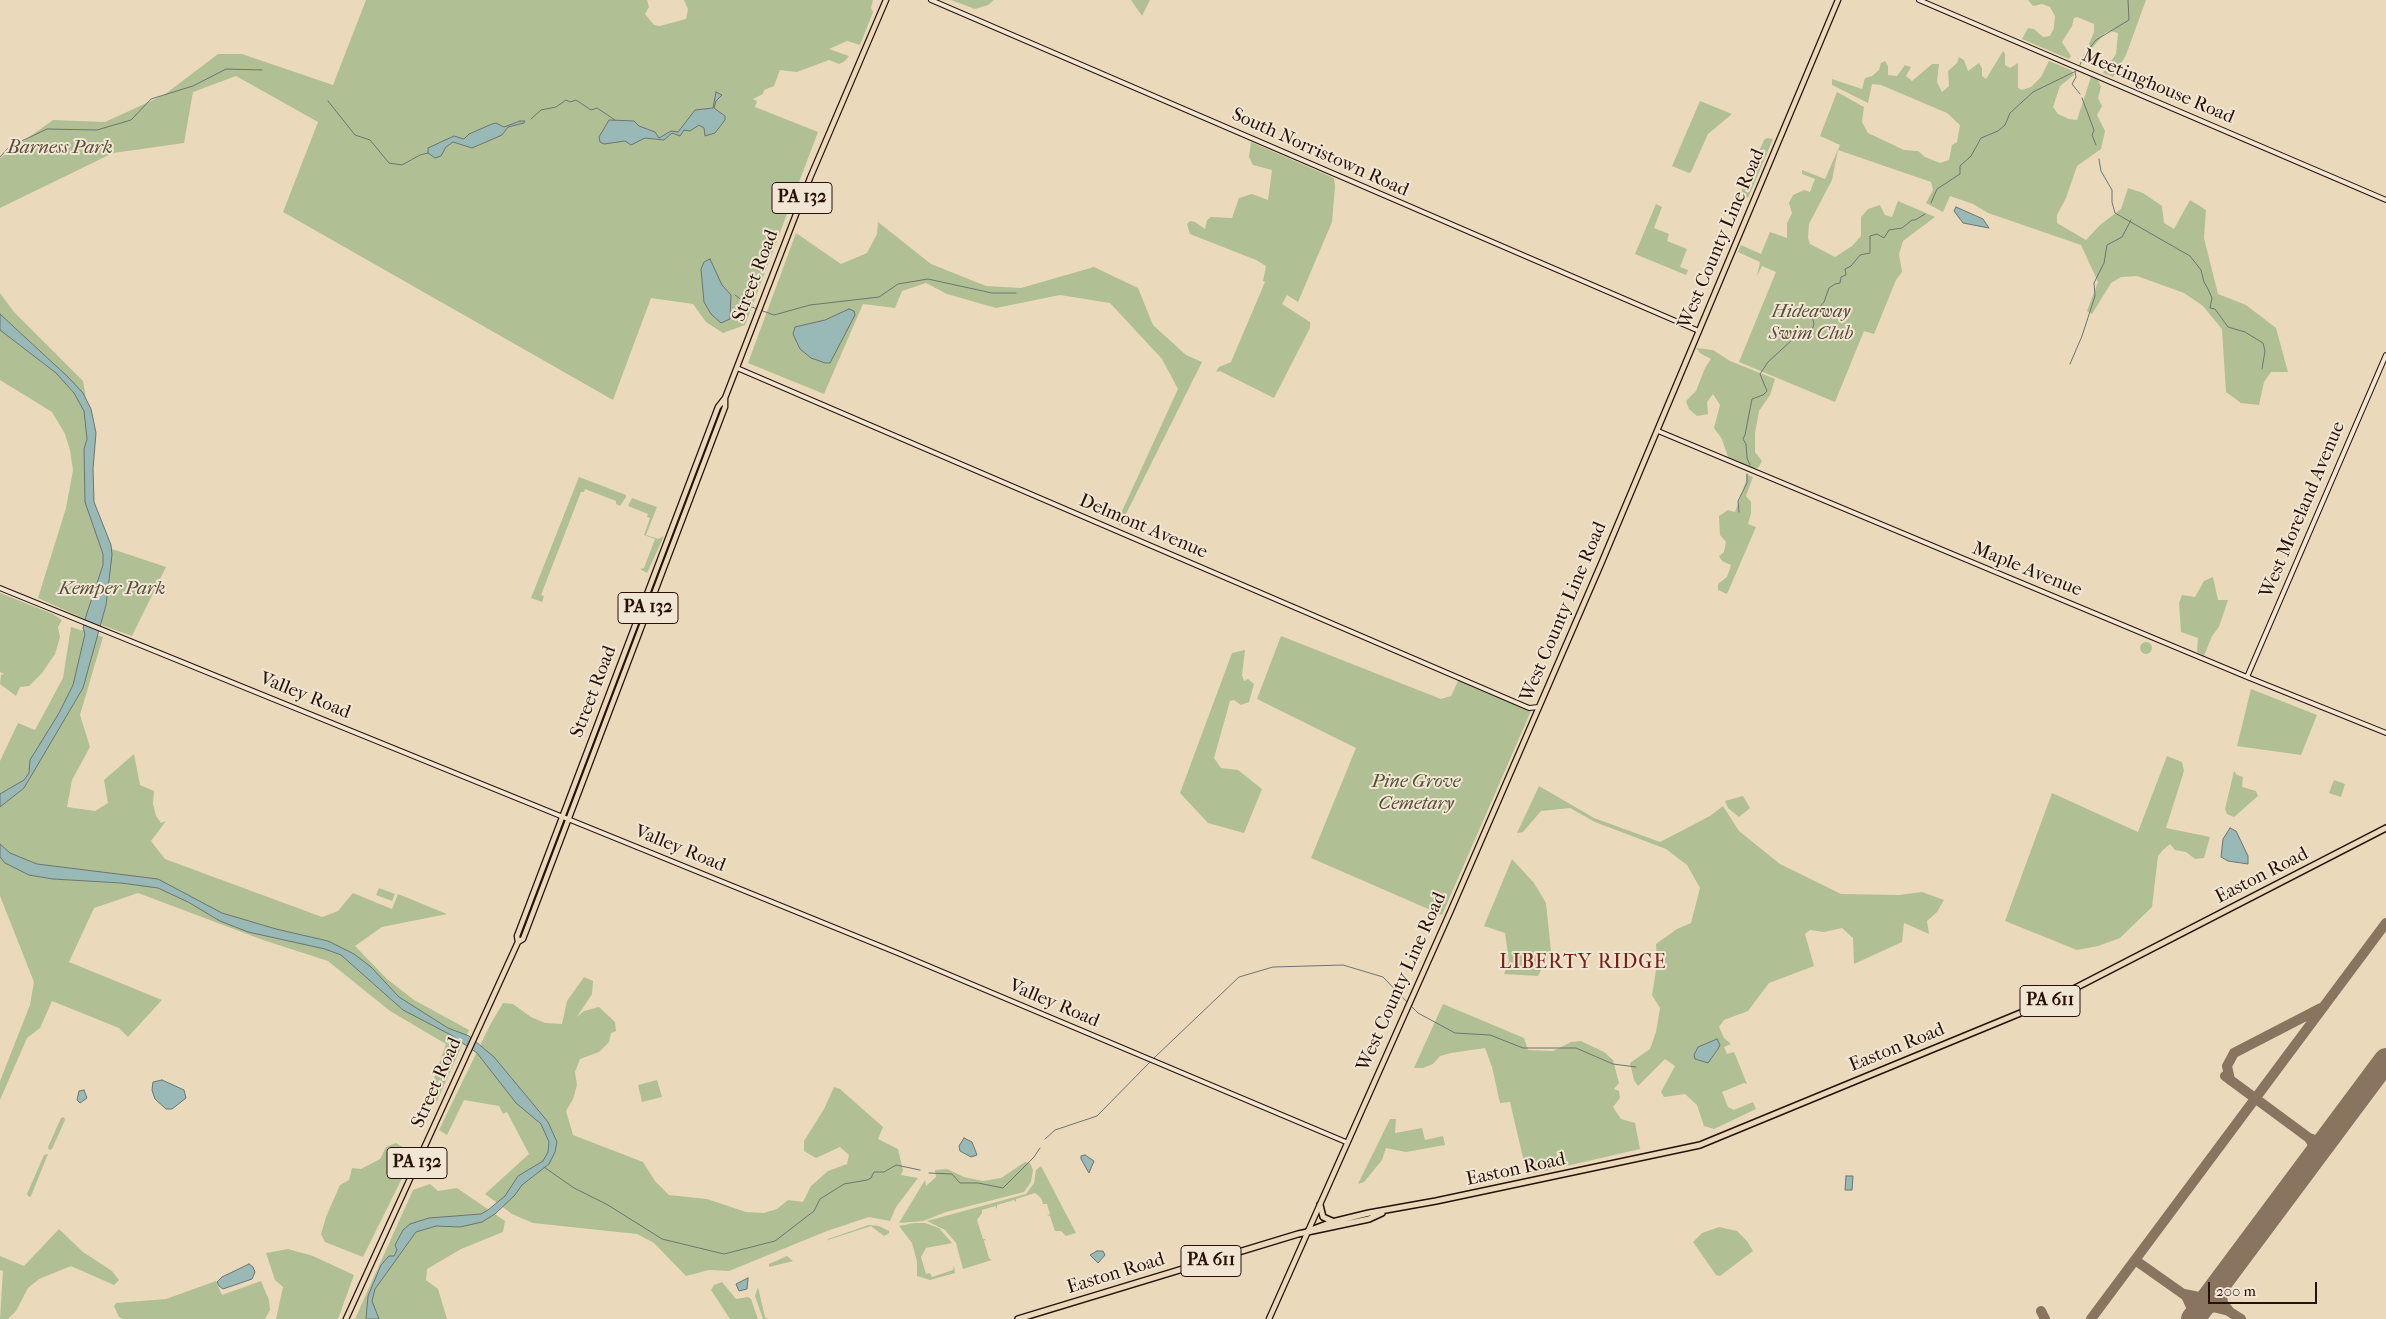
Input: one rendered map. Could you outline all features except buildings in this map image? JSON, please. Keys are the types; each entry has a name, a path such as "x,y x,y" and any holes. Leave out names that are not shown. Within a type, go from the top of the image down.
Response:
{"highway":[{"name":"Easton Road","path":"1018,1319 1308,1231 1332,1222 1658,1156 1709,1142 2052,1000 2386,828"},
{"path":"1320,1205 1321,1215 1324,1219 1332,1222"},
{"name":"Easton Road","path":"1308,1231 1369,1219 1389,1210"}],"main road":[{"name":"Street Road","path":"518,942 517,936 718,407 725,398 810,178 886,0"},
{"name":"West County Line Road","path":"1269,1319 1539,708 1658,431 1838,0"},
{"name":"Street Road","path":"346,1319 518,942 523,939 725,407 725,398"}],"street":[{"name":"South Norristown Road","path":"931,0 1699,331"},
{"name":"Meetinghouse Road","path":"1919,0 2386,200"},
{"name":"West Moreland Avenue","path":"2246,678 2386,354"},
{"name":"Delmont Avenue","path":"737,368 1529,708 1539,708"},
{"name":"Maple Avenue","path":"1658,431 2246,678 2386,733"},
{"name":"Valley Road","path":"0,588 563,815 900,954 1346,1142"}],"green space":[{"name":"Barness Park","path":"366,0 647,0 649,7 645,14 654,25 660,26 686,19 688,9 684,0 873,0 871,8 873,12 860,45 847,41 829,49 849,56 845,61 839,64 829,60 797,72 780,70 774,86 764,90 763,94 753,99 757,101 755,107 818,132 745,325 723,333 706,322 693,304 651,298 613,400 283,212 318,122 236,76 193,92 184,143 113,153 0,208 0,158 53,120 105,122 164,95 218,54 242,54 333,85"},
{"path":"951,0 994,0 988,5 975,9"},
{"path":"1131,0 1150,0 1142,16"},
{"path":"2028,0 2146,0 2126,55 2113,77 2103,73 2116,54 2118,33 2110,31 2105,33 2092,48 2089,44 2094,32 2094,24 2077,17 2074,18 2072,26 2062,42 2071,56 2069,59 2022,39 2028,28 2034,29 2043,37 2050,36 2054,28 2055,16 2050,7 2042,4 2033,6"},
{"name":"Hideaway Swim Club","path":"2003,51 2005,54 2005,65 2010,68 2018,63 2018,88 2022,90 2031,87 2041,77 2049,61 2071,70 2074,75 2060,86 2053,107 2058,114 2069,119 2077,120 2091,77 2098,80 2101,87 2098,98 2102,106 2097,115 2105,131 2101,149 2077,166 2066,198 2057,215 2057,223 2086,240 2100,225 2121,209 2128,188 2143,193 2162,206 2164,223 2174,229 2190,200 2206,210 2204,238 2218,294 2246,305 2276,328 2288,372 2271,372 2264,382 2259,405 2241,403 2226,392 2222,329 2203,306 2184,293 2137,276 2121,277 2111,283 2092,314 2087,311 2098,282 2081,245 1988,213 1973,204 1950,196 1943,212 1926,203 1933,190 1931,182 1838,150 1832,180 1809,224 1808,238 1810,244 1835,257 1852,246 1861,236 1861,217 1868,209 1880,205 1885,215 1892,217 1898,201 1935,217 1903,241 1899,254 1902,272 1896,280 1874,334 1864,331 1835,402 1739,362 1776,272 1762,266 1757,276 1760,262 1738,252 1741,245 1761,254 1770,232 1787,238 1787,223 1792,213 1789,203 1793,195 1804,190 1810,192 1815,179 1802,174 1802,170 1825,179 1840,145 1820,136 1837,92 1864,107 1862,122 1868,133 1904,150 1918,151 1925,157 1940,163 1949,160 1952,145 1957,142 1960,125 1947,113 1881,85 1872,84 1868,103 1832,85 1832,79 1862,89 1865,78 1872,76 1879,70 1881,63 1885,61 1888,66 1888,75 1897,76 1905,65 1911,67 1906,76 1912,81 1932,64 1939,64 1937,82 1942,92 1949,86 1948,71 1957,63 1959,57 1964,60 1968,71 1979,63 1982,68 1982,76 1986,79"},
{"path":"1700,101 1732,114 1708,134 1689,173 1672,166"},
{"path":"1767,138 1773,139 1748,198 1742,195 1741,192 1764,140"},
{"path":"1251,142 1334,178 1335,187 1332,222 1298,302 1287,295 1282,304 1310,322 1310,328 1274,398 1220,371 1216,372 1219,367 1231,362 1265,282 1263,281 1266,266 1256,260 1190,234 1187,224 1190,221 1195,222 1205,229 1207,220 1211,217 1232,218 1239,198 1252,194 1268,200 1272,170 1253,165 1249,157"},
{"path":"1656,204 1662,207 1654,228 1669,234 1667,241 1687,249 1680,267 1688,270 1686,275 1635,254"},
{"path":"878,222 931,264 986,286 1021,288 1094,267 1138,288 1153,325 1186,355 1202,362 1120,526 1117,522 1178,389 1162,359 1110,303 1060,295 996,308 947,294 926,283 902,291 895,308 863,304 824,394 748,363 796,233 841,264 867,253 877,234"},
{"name":"Kemper Park","path":"0,293 14,312 83,381 91,429 92,506 109,548 166,567 132,636 82,618 38,598 66,508 73,470 65,434 52,412 0,380"},
{"path":"1696,348 1713,350 1730,361 1775,379 1770,395 1759,411 1755,433 1755,452 1762,461 1758,468 1752,468 1728,457 1722,439 1714,428 1720,405 1713,394 1707,402 1708,414 1697,416 1689,409 1686,401 1696,391 1705,368 1711,359 1700,353"},
{"path":"1746,474 1753,477 1746,496 1751,502 1748,524 1756,527 1727,594 1718,590 1718,584 1727,577 1731,565 1722,561 1719,556 1724,552 1726,542 1720,535 1719,516 1728,510 1735,512 1746,481"},
{"path":"579,477 626,495 626,497 620,506 616,504 616,501 585,489 584,492 581,492 541,595 544,596 542,602 531,598"},
{"path":"632,498 657,507 646,535 658,539 664,536 647,573 640,569 644,568 655,539 644,535 650,518 647,517 648,514 628,506"},
{"path":"2213,577 2218,600 2228,600 2219,627 2212,636 2204,656 2197,652 2198,638 2181,632 2179,603 2182,595 2195,597 2204,581"},
{"path":"0,593 53,614 62,620 58,627 60,637 55,654 42,673 29,686 20,687 16,696 0,684 1,675 4,674 0,672"},
{"path":"71,627 103,637 80,715 90,747 72,780 67,807 95,811 108,803 104,780 134,754 140,785 154,791 153,804 156,816 161,823 166,821 151,841 165,859 322,917 338,911 353,893 392,909 398,894 447,914 382,927 355,946 387,979 414,1000 469,1030 436,1103 428,1096 446,1044 390,1011 328,961 263,940 138,893 94,908 69,962 162,1000 128,1037 119,1028 52,1001 40,1028 27,1038 0,1100 0,1081 30,1005 34,982 0,896 0,761 18,723 35,730 63,678"},
{"name":"Pine Grove Cemetary","path":"1281,636 1441,699 1451,696 1459,679 1531,711 1442,915 1311,858 1356,748 1257,699"},
{"path":"2148,642 2151,643 2151,653 2144,654 2141,653 2140,646 2141,643"},
{"path":"1245,650 1242,675 1244,681 1248,679 1254,684 1249,702 1241,705 1234,700 1230,701 1214,758 1221,768 1238,770 1262,789 1244,833 1208,823 1180,793 1232,653"},
{"path":"2251,689 2317,715 2301,755 2237,746"},
{"path":"2167,756 2182,762 2184,771 2166,828 2210,837 2204,858 2195,859 2186,852 2175,850 2170,844 2158,856 2152,907 2120,938 2098,946 2077,950 2005,921 2052,793 2138,832"},
{"path":"2234,771 2237,775 2243,777 2242,787 2256,791 2258,796 2234,817 2227,814 2225,809"},
{"path":"2334,780 2345,784 2341,797 2329,793"},
{"path":"1539,786 1594,818 1660,842 1710,816 1723,806 1739,831 1780,864 1841,894 1899,895 1922,892 1944,900 1937,912 1927,921 1929,934 1904,923 1902,942 1854,964 1853,938 1842,928 1824,932 1810,930 1805,934 1814,966 1769,983 1748,1011 1724,1020 1719,1027 1724,1038 1731,1044 1724,1047 1727,1054 1734,1052 1747,1084 1744,1083 1722,1092 1728,1107 1734,1110 1753,1102 1756,1109 1714,1129 1704,1126 1697,1105 1685,1094 1664,1097 1661,1092 1675,1066 1665,1059 1638,1086 1634,1080 1630,1063 1650,1049 1656,1032 1660,1008 1652,995 1657,964 1656,944 1677,929 1691,923 1700,888 1687,865 1666,849 1595,822 1570,808 1541,811 1523,832 1517,833"},
{"path":"1743,796 1750,808 1739,817 1728,808 1725,801"},
{"path":"1512,859 1534,883 1546,903 1551,951 1538,976 1504,974 1509,961 1505,933 1484,926"},
{"path":"379,888 395,894 392,901 376,895"},
{"path":"584,977 593,981 592,994 577,1017 584,1011 599,1007 615,1022 616,1031 611,1033 609,1042 599,1052 580,1059 575,1072 577,1085 573,1099 566,1111 573,1135 643,1162 655,1181 669,1195 707,1199 746,1212 764,1213 777,1209 788,1200 803,1202 811,1186 828,1171 847,1164 849,1155 840,1147 816,1158 804,1151 804,1141 824,1109 834,1087 840,1089 883,1127 878,1139 898,1149 903,1170 901,1175 918,1178 896,1207 890,1221 869,1217 827,1231 729,1271 709,1270 686,1276 654,1243 637,1234 533,1223 512,1214 485,1194 529,1154 507,1112 503,1114 499,1106 464,1100 447,1135 439,1130 490,1025 503,1003 513,1004 531,1017 545,1023 562,1024 567,1001"},
{"path":"1443,1004 1524,1038 1528,1050 1553,1051 1571,1042 1581,1041 1604,1052 1613,1060 1619,1083 1614,1089 1619,1091 1620,1098 1613,1107 1621,1119 1635,1123 1640,1149 1527,1175 1510,1102 1500,1103 1492,1067 1485,1048 1440,1056 1433,1064 1423,1068 1414,1068"},
{"path":"657,1080 662,1097 642,1102 638,1085"},
{"path":"64,1117 65,1120 52,1149 49,1150 48,1147 61,1118"},
{"path":"1390,1119 1396,1119 1395,1133 1422,1128 1425,1140 1443,1136 1445,1145 1406,1152 1386,1148 1382,1160 1364,1182 1358,1184"},
{"path":"396,1143 414,1154 363,1257 325,1242 321,1234 326,1217 340,1185 349,1180 352,1168 361,1169 380,1159 386,1147"},
{"path":"48,1154 29,1197 27,1194 44,1155"},
{"path":"1025,1162 1030,1163 1033,1170 1031,1182 1024,1192 946,1212 923,1221 899,1223 925,1180 926,1186 936,1177 935,1170 947,1169 964,1177 983,1181 1001,1178"},
{"path":"1041,1166 1076,1233 1066,1236 1061,1231 1055,1231 1050,1216 1047,1215 1050,1214 1047,1204 1043,1204 1041,1198 1035,1193 1016,1199 1016,1202 1014,1200 997,1205 997,1209 995,1206 982,1210 977,1220 983,1239 986,1239 984,1241 989,1258 992,1260 963,1269 956,1243 945,1230 927,1221 1026,1194 1034,1183 1036,1170"},
{"path":"430,1184 438,1191 457,1188 505,1221 503,1232 461,1249 427,1269 426,1280 438,1289 447,1319 355,1319 413,1190"},
{"path":"925,1223 939,1228 952,1243 926,1248 921,1257 926,1274 930,1273 932,1277 953,1270 954,1266 955,1273 930,1280 917,1276 917,1262 912,1243 899,1226"},
{"path":"869,1225 879,1226 889,1231 889,1233 884,1236 871,1226 828,1240 827,1243 828,1239"},
{"path":"1719,1227 1737,1231 1747,1241 1753,1251 1720,1276 1716,1275 1693,1242 1702,1233"},
{"path":"59,1229 83,1252 112,1271 119,1280 114,1285 71,1266 39,1279 28,1288 16,1311 8,1319 0,1319 3,1271 0,1270 0,1256 24,1266"},
{"path":"288,1249 313,1256 354,1275 338,1319 276,1319 283,1287 275,1280 266,1253"},
{"path":"787,1256 793,1261 769,1267 769,1264"},
{"path":"216,1281 222,1295 261,1281 269,1300 270,1310 265,1319 123,1319 119,1317 114,1306 116,1303 166,1299"},
{"path":"722,1282 736,1299 748,1297 751,1299 758,1319 730,1319 711,1290 714,1285"},
{"path":"758,1287 765,1317 768,1319 763,1319 755,1296"}],"water":[{"path":"716,92 722,95 716,101 714,108 725,116 725,120 715,133 705,136 704,128 699,125 690,131 684,130 680,136 672,133 664,140 645,138 631,145 625,141 604,144 600,142 599,137 609,120 634,121 639,126 655,132 659,138 671,131 678,132 695,110 713,108"},
{"path":"525,121 524,123 508,127 502,135 472,148 453,142 446,147 441,156 435,158 428,153 428,148 454,136 464,139 469,134 492,124 496,123 504,127"},
{"path":"1956,207 1983,219 1989,228 1963,223 1954,211"},
{"path":"710,259 722,285 731,295 730,319 721,323 711,314 704,302 701,269 704,262"},
{"path":"1781,302 1786,307 1790,304 1795,308 1786,317 1776,307"},
{"path":"849,309 854,311 855,315 830,363 811,358 800,349 793,334 795,327 825,320"},
{"path":"0,314 68,377 83,393 91,409 96,433 93,469 94,502 111,545 112,555 106,605 83,688 24,788 0,807 0,794 24,780 29,773 30,760 59,713 73,685 85,634 83,628 103,565 103,554 85,502 84,449 87,439 84,411 74,393 56,373 0,330"},
{"path":"2230,828 2236,831 2248,856 2248,864 2228,861 2221,857 2223,839"},
{"path":"0,844 10,853 37,864 158,879 222,913 276,929 328,941 354,954 371,967 399,997 448,1028 469,1036 494,1057 548,1122 557,1142 555,1152 549,1164 522,1185 515,1195 495,1214 482,1222 460,1227 436,1226 416,1232 375,1289 372,1301 379,1319 366,1319 368,1296 381,1265 389,1256 394,1256 397,1250 395,1245 403,1230 410,1224 429,1218 481,1214 488,1210 505,1196 518,1176 543,1161 548,1152 549,1142 541,1124 516,1103 477,1053 451,1035 403,1010 341,955 325,949 248,932 220,921 188,902 158,888 121,883 53,879 29,875 5,863 0,857"},
{"path":"1717,1039 1720,1045 1708,1063 1695,1059 1694,1055 1698,1047"},
{"path":"162,1080 184,1090 186,1098 172,1109 166,1109 155,1099 152,1090 153,1082"},
{"path":"84,1090 87,1098 80,1103 77,1100 79,1091"},
{"path":"964,1138 972,1142 977,1155 971,1157 960,1151 959,1146"},
{"path":"1085,1155 1094,1161 1089,1173 1081,1159 1081,1156"},
{"path":"1846,1176 1853,1176 1852,1190 1845,1190"},
{"path":"1097,1251 1103,1251 1105,1255 1098,1263 1090,1255"},
{"path":"249,1264 255,1272 252,1279 223,1289 219,1286 217,1282 222,1277"},
{"path":"748,1278 747,1289 739,1291 736,1284"}],"waterway":[{"path":"2080,65 2084,55 2096,40 2129,20 2128,0"},
{"path":"0,157 9,147 47,129 97,130 131,120 151,99 193,86 226,69 262,70"},
{"path":"1931,203 1937,189 1960,174 1960,166 1971,156 1981,138 1998,131 2005,125 2010,113 2033,92 2076,71"},
{"path":"2075,72 2076,77 2072,84 2080,94"},
{"path":"2082,98 2094,130 2092,135 2096,145"},
{"path":"531,119 541,110 556,107 566,100 570,102 576,100 591,110 597,108 615,120"},
{"path":"328,101 355,135 370,140 389,163 402,165 420,155 428,153"},
{"path":"2099,159 2101,171 2112,190 2112,202 2115,213 2190,256 2201,270 2204,282 2212,298 2210,308 2215,309 2228,327 2245,332 2263,343 2265,351 2262,369"},
{"path":"1750,465 1747,458 1746,444 1743,439 1752,399 1763,395 1767,391 1760,374 1768,362 1793,339 1812,330 1814,324 1812,316 1824,302 1829,288 1840,283 1841,277 1846,275 1845,269 1851,266 1860,255 1870,253 1870,236 1877,234 1884,238 1889,230 1902,228 1912,220 1925,214"},
{"path":"2070,364 2082,336 2095,296 2094,283 2104,263 2107,245 2122,237 2131,220"},
{"path":"735,295 749,306 774,315 810,305 879,297 898,284 928,279 992,293 1016,293"},
{"path":"1739,512 1738,501 1747,483 1747,474"},
{"path":"1154,1058 1239,977 1273,967 1343,965 1383,977 1408,1003"},
{"path":"1411,1006 1418,1013 1455,1033 1490,1035 1523,1048 1576,1048 1613,1064 1636,1067"},
{"path":"1045,1139 1055,1130 1097,1116 1151,1061"},
{"path":"929,1173 952,1174 960,1183 978,1183 1003,1188 1034,1157 1040,1148"},
{"path":"544,1167 574,1188 608,1205 662,1239 724,1254 775,1241 814,1211 820,1199 844,1184 867,1180 871,1178 874,1172 884,1172 896,1165 920,1170"}],"taxiway":[{"path":"2091,1319 2386,923"},
{"path":"2230,1080 2227,1066 2234,1053 2321,1008"},
{"path":"2225,1076 2309,1138 2318,1141 2329,1136"},
{"path":"2309,1138 2314,1146 2314,1156"},
{"path":"2135,1260 2186,1296 2192,1309 2192,1319"},
{"path":"2224,1277 2221,1289 2223,1303 2230,1312 2241,1319"},
{"path":"2184,1294 2199,1297 2214,1291"},
{"path":"2193,1318 2213,1307 2229,1311"},
{"path":"2041,1311 2045,1319"}],"runway":[{"path":"2193,1319 2386,1060"}],"district":[{"name":"LIBERTY RIDGE","path":"1583,963"}]}
